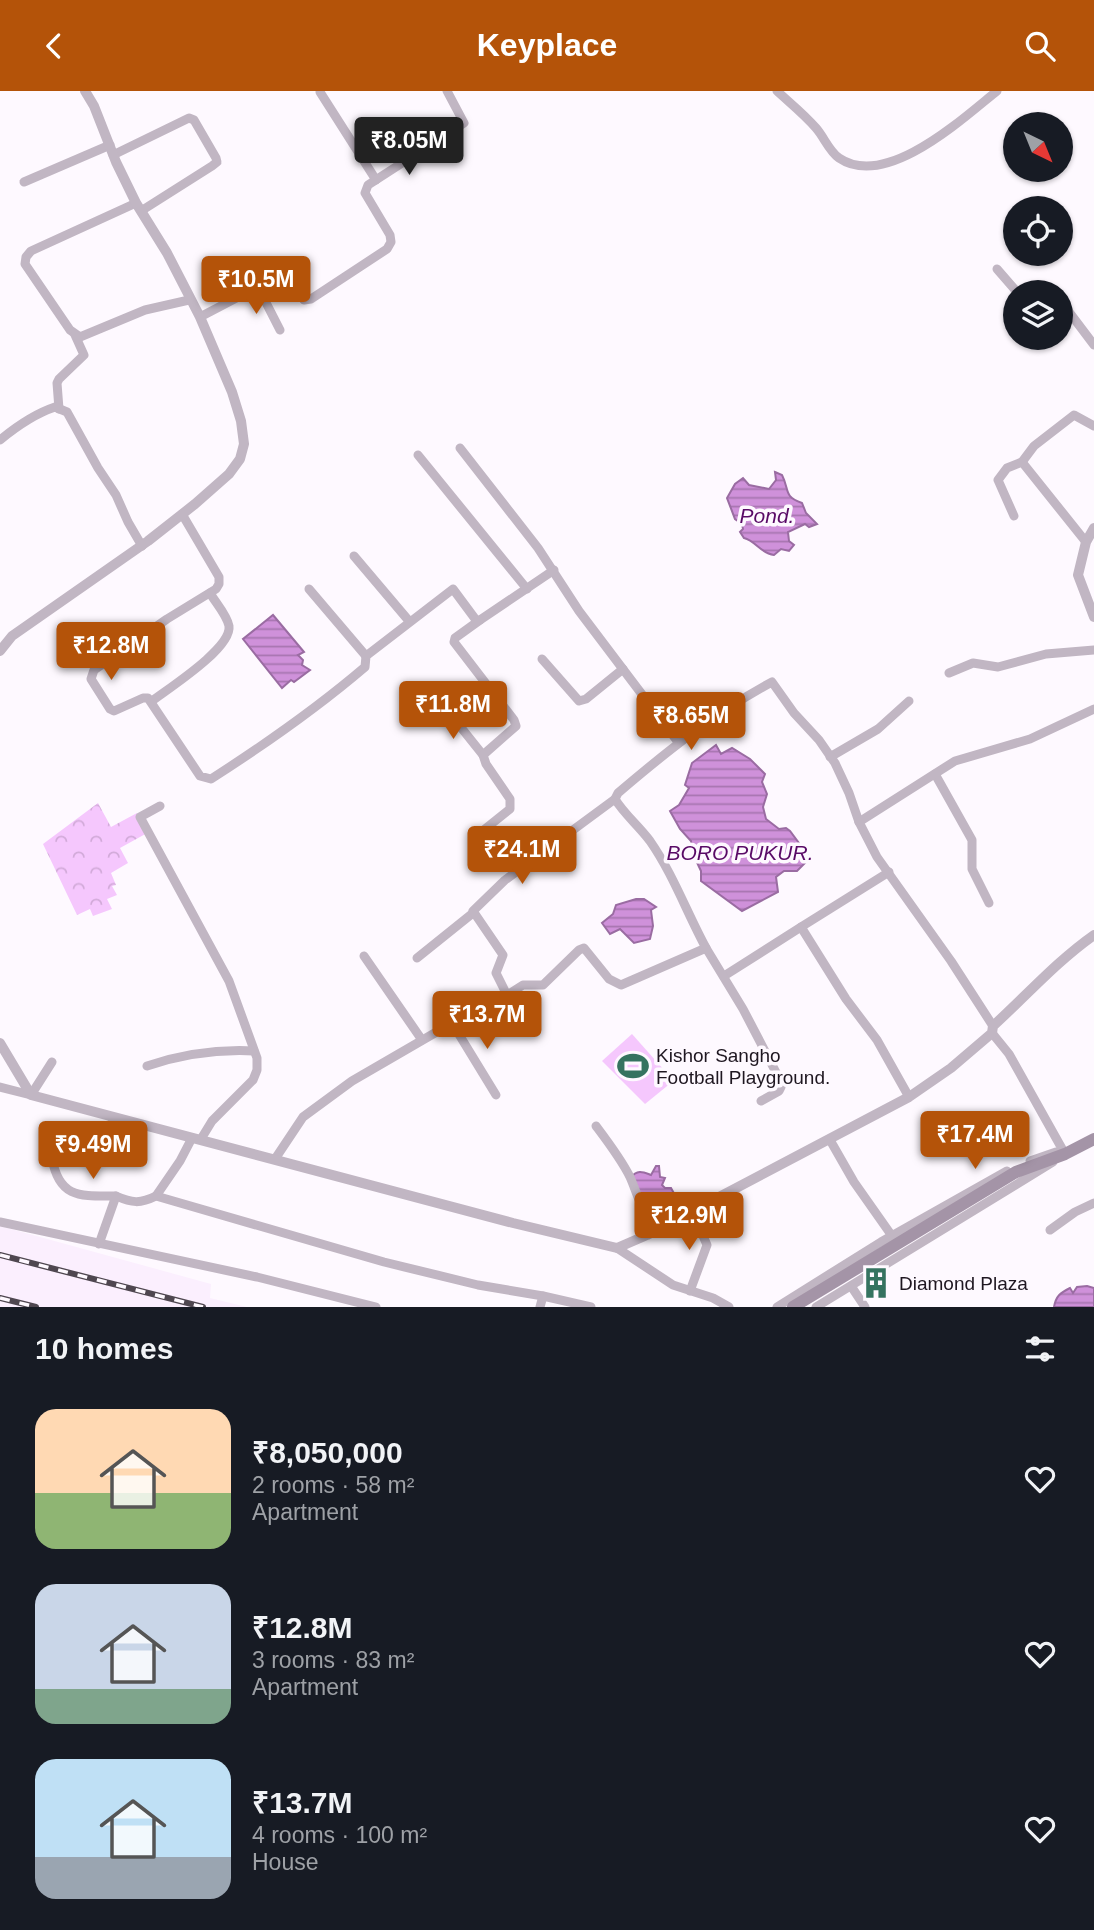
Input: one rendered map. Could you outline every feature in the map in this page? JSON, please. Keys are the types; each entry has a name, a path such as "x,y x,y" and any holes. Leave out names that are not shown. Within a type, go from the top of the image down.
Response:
{"main road":[{"path":"793,1307 1016,1172 1093,1142"}],"street":[{"path":"0,651 12,636 142,546 182,514 229,474 240,459 244,444 242,421 232,391 200,317 167,253 139,207 85,91"},
{"path":"200,317 285,274 306,300 387,249 391,242 390,235 365,197 368,185 464,123 447,91"},
{"path":"777,91 816,128 837,157 865,166 892,162 929,144 997,91"},
{"path":"320,92 376,180"},
{"path":"24,182 189,118 194,120 216,158 212,166 139,207 31,251 26,257 25,264 75,335 84,355 58,379 59,409"},
{"path":"997,269 1007,280"},
{"path":"258,287 280,330"},
{"path":"75,335 86,336 145,310 189,300"},
{"path":"1073,317 1094,345"},
{"path":"0,440 44,411 55,407 67,412 116,495 142,546"},
{"path":"1014,516 998,479 1007,468 1022,461 1034,446 1074,415 1094,426"},
{"path":"460,448 554,570 579,611 678,742"},
{"path":"418,455 527,589"},
{"path":"1022,461 1086,543"},
{"path":"182,514 219,577 219,584 137,638 94,670 91,679 110,709 119,711 143,698 152,701 200,776 211,779 291,724 367,664 366,656 309,589"},
{"path":"1094,528 1086,543 1078,575 1094,617"},
{"path":"354,556 409,621"},
{"path":"483,755 516,726 454,642 455,638 554,570"},
{"path":"366,656 453,589 476,619 481,620"},
{"path":"152,701 212,655 225,639 229,630 228,623 209,593"},
{"path":"949,673 973,663 998,667 1046,654 1094,650"},
{"path":"542,659 579,701 586,699 623,669"},
{"path":"417,958 473,913 505,880 615,799 618,793 678,742 748,694 772,682 830,757 877,857 1009,1054 1062,1155"},
{"path":"830,757 878,729 909,701"},
{"path":"447,709 483,755 512,805 480,833"},
{"path":"859,822 956,761 1030,739 1094,709"},
{"path":"935,774 972,840 972,869 989,903"},
{"path":"615,799 649,840 780,1080 779,1091 761,1101"},
{"path":"117,1119 96,1136 72,1143 52,1158 55,1173 70,1192 81,1196 116,1196 131,1203 145,1202 156,1196 196,1138 253,1080 257,1070 254,1051 229,981 140,817 160,806"},
{"path":"724,976 889,872"},
{"path":"473,913 501,949 502,960 496,973 507,995"},
{"path":"801,927 846,999 877,1041 909,1097"},
{"path":"617,1248 909,1097 951,1067 1063,958 1093,937"},
{"path":"275,1160 303,1117 352,1081 453,1023 477,1014 523,985 543,985 579,950 584,948 609,979 621,985 706,948"},
{"path":"364,956 422,1040"},
{"path":"453,1023 496,1095"},
{"path":"0,1043 31,1095"},
{"path":"147,1066 191,1053 214,1050 254,1051"},
{"path":"31,1095 52,1062"},
{"path":"0,1087 617,1248 673,1285 713,1298 729,1307"},
{"path":"596,1126 624,1166 640,1204 651,1221 660,1228"},
{"path":"830,1140 854,1182 892,1236"},
{"path":"777,1307 892,1236 1002,1173 1048,1153 1056,1152 1062,1155"},
{"path":"816,1307 1062,1155"},
{"path":"100,1244 116,1196"},
{"path":"156,1196 384,1262 478,1285 592,1307"},
{"path":"1050,1230 1075,1212 1094,1203"},
{"path":"690,1291 707,1245 692,1211"},
{"path":"0,1222 257,1277 376,1307"},
{"path":"851,1286 865,1307"},
{"path":"541,1307 543,1296"}],"shaded area":[{"path":"0,1226 211,1284 210,1298 247,1307 0,1307"}],"green space":[{"path":"98,803 111,827 137,813 149,832 120,848 128,863 111,873 116,885 112,886 117,895 107,899 112,909 93,916 90,909 77,915 43,844"},
{"name":"Kishor Sangho Football Playground.","path":"632,1034 672,1082 645,1104 602,1061"}],"water":[{"name":"Pond.","path":"775,472 782,475 789,495 802,503 806,513 817,524 809,527 805,524 788,532 789,541 794,545 789,551 781,549 774,555 744,538 740,532 743,529 742,524 735,519 727,498 735,484 743,478 749,485 769,489 776,480"},
{"path":"273,615 304,652 298,655 303,660 302,665 310,670 282,688 243,639"},
{"name":"BORO PUKUR.","path":"716,745 721,754 732,748 750,759 765,774 762,782 767,794 763,807 766,819 779,829 786,828 790,831 810,858 797,871 784,871 776,877 778,892 742,911 701,881 701,871 693,854 691,841 680,829 670,811 679,805 689,788 685,785 692,763"},
{"path":"644,899 656,907 651,910 653,926 650,939 634,943 620,929 610,934 602,923 613,914 616,905"},
{"path":"656,1166 659,1166 660,1177 665,1178 662,1185 671,1188 676,1197 668,1203 671,1214 655,1219 650,1217 630,1178 638,1172 651,1175"},
{"path":"1077,1287 1094,1288 1094,1307 1054,1307 1057,1297 1070,1288 1073,1293"}],"railway":[{"path":"0,1255 203,1307"},
{"path":"0,1298 36,1307"}],"place":[{"name":"Kishor Sangho Football Playground.","path":"633,1066"},
{"name":"Diamond Plaza","path":"876,1283"}]}
